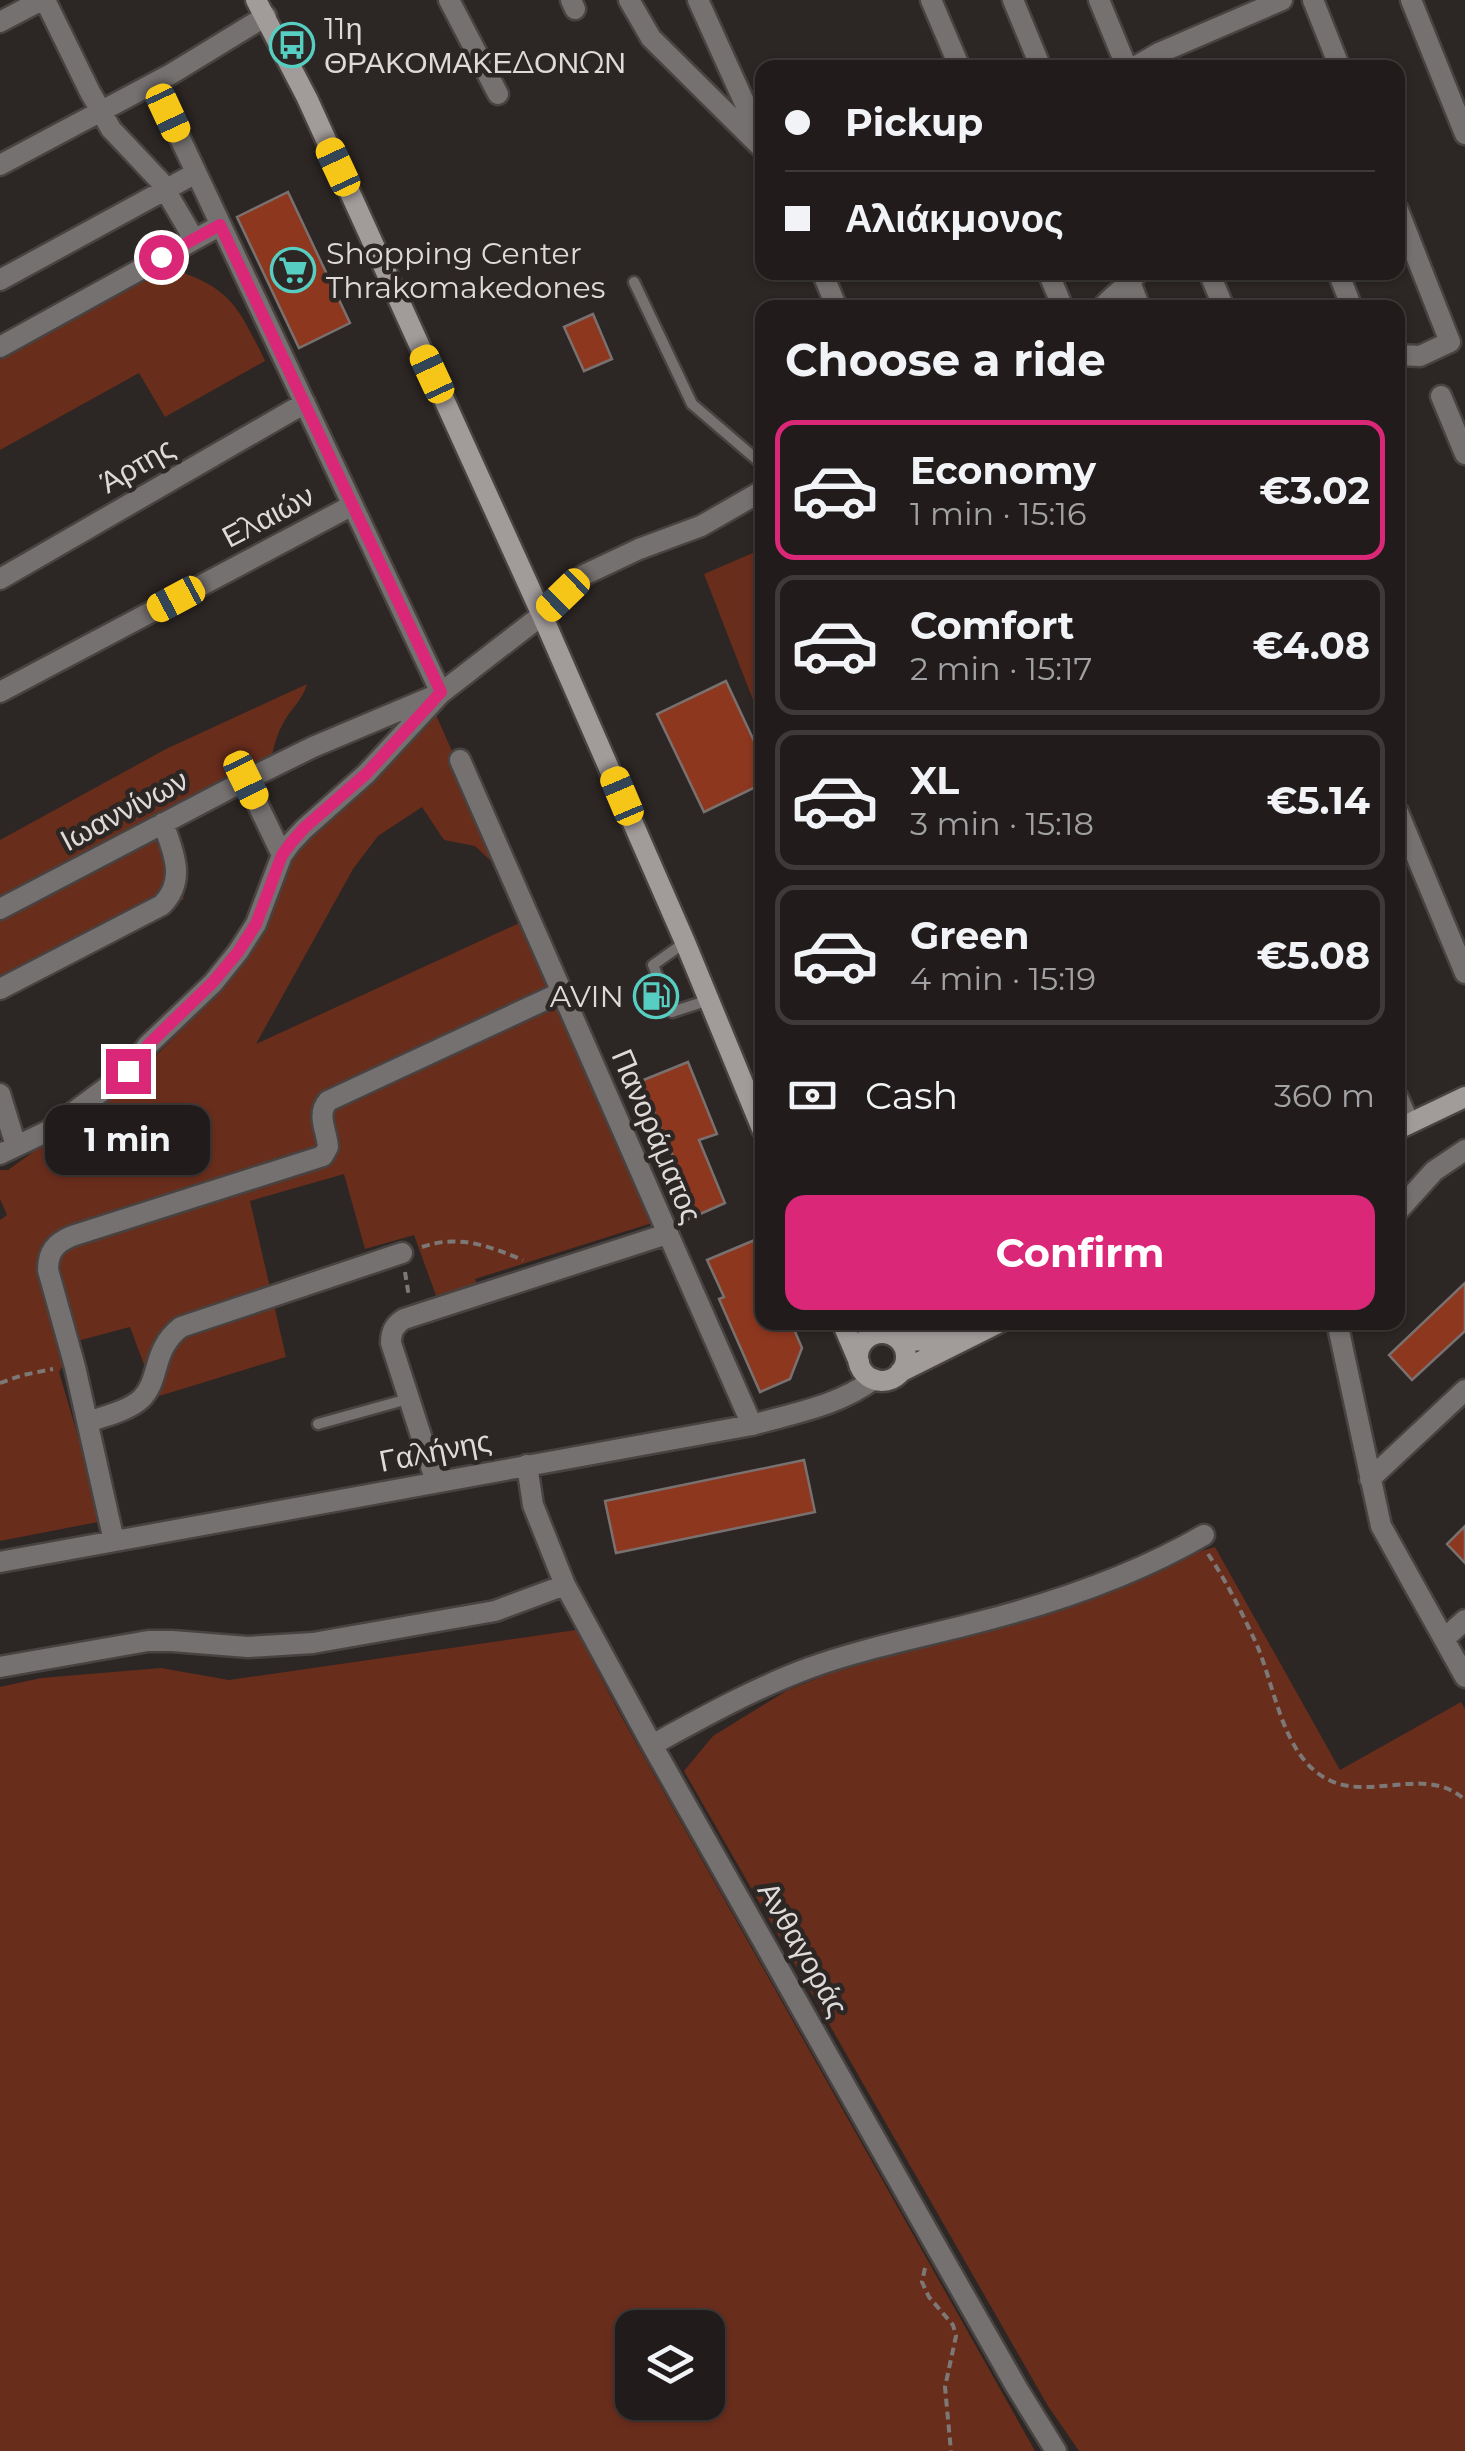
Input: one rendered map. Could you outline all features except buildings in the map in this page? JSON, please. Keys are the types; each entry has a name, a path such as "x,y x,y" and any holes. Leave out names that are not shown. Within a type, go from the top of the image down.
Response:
{"main road":[{"path":"261,8 315,116 542,615 755,1111"},
{"path":"1405,1125 1465,1097"},
{"path":"845,1330 866,1374 890,1380 985,1330"},
{"path":"859,1363 860,1348 870,1330"},
{"path":"876,1330 892,1335 903,1345 906,1359 900,1372"},
{"path":"898,1340 943,1339 979,1330"}],"street":[{"path":"0,22 43,0 101,112 166,190 194,239"},
{"path":"449,0 498,94"},
{"path":"629,0 651,38 755,138"},
{"path":"698,0 755,129"},
{"path":"932,0 957,60"},
{"path":"1014,0 1038,60"},
{"path":"1099,0 1126,60"},
{"path":"1145,60 1282,0"},
{"path":"1313,0 1337,60"},
{"path":"1410,0 1465,134"},
{"path":"0,165 200,58 261,8"},
{"path":"154,83 441,692"},
{"path":"0,280 196,173"},
{"path":"0,347 220,225"},
{"path":"1405,228 1450,342 1420,356 1405,355"},
{"path":"1110,300 1128,280"},
{"path":"1441,396 1465,454"},
{"name":"Άρτης","path":"0,578 305,403"},
{"path":"0,1094 8,1150 48,1131 128,1071 148,1045 213,982 256,924 282,855 304,828 366,774 441,692 542,615 584,575 639,548 701,526 755,496"},
{"name":"Ελαιών","path":"0,692 352,506"},
{"name":"Ιωαννίνων","path":"0,909 246,780 441,692"},
{"name":"Πανοράματος","path":"460,760 752,1425"},
{"path":"246,780 282,855"},
{"path":"0,989 162,905 170,897 177,862 163,823"},
{"path":"1405,829 1465,973"},
{"path":"114,1541 75,1367 48,1270 48,1257 54,1247 62,1240 323,1156 328,1147 322,1116 328,1102 562,992"},
{"path":"1405,1203 1434,1171 1465,1150"},
{"path":"436,1482 391,1343 396,1324 667,1234"},
{"path":"88,1422 141,1399 165,1344 181,1328 402,1253"},
{"path":"1338,1330 1376,1512 1387,1540 1465,1676"},
{"name":"Γαλήνης","path":"0,1562 752,1425 838,1400 874,1379"},
{"path":"1370,1478 1465,1390"},
{"name":"Ανθαγοράς","path":"527,1464 533,1506 565,1585 652,1745 1054,2450"},
{"path":"652,1745 809,1668 1048,1602 1153,1562 1199,1537"},
{"path":"0,1667 148,1642 248,1647 313,1643 495,1611 565,1585"},
{"path":"1444,1640 1465,1620"}],"lane":[{"path":"634,282 692,404 755,458"},
{"path":"685,942 653,965 672,1012 710,1000"},
{"path":"318,1424 408,1398"}],"path":[{"path":"415,1316 402,1253 449,1240 465,1241 551,1272"},
{"path":"0,1383 46,1370 75,1367"},
{"path":"1199,1537 1255,1641 1301,1759 1332,1782 1348,1786 1424,1784 1444,1787 1465,1800"},
{"path":"936,2246 922,2282 929,2297 952,2324 956,2336 945,2387 952,2451"}],"shaded area":[{"path":"164,266 203,281 228,299 265,361 165,417 139,373 0,450 0,358"},
{"path":"755,552 755,705 704,574"},
{"path":"307,684 280,730 271,760 146,820 184,899 0,993 0,840 166,749"},
{"path":"436,715 508,877 475,846 444,840 422,807 378,836 353,869 256,1044 528,919 652,1223 475,1279 482,1298 442,1312 414,1235 365,1249 344,1174 250,1201 286,1357 156,1397 130,1327 77,1341 59,1372 103,1521 0,1541 0,1220 7,1215 0,1199 0,1170 8,1170 130,1082 228,983 271,914 285,872 298,849"},
{"path":"1215,1547 1340,1770 1461,1702 1465,1709 1465,2451 1079,2451 1048,2406 684,1771 713,1736 786,1691 858,1662 1062,1609"},
{"path":"576,1630 1035,2451 0,2451 0,1687 41,1678 161,1668 229,1680"}],"place":[{"name":"11η ΘΡΑΚΟΜΑΚΕΔΟΝΩΝ","path":"292,45"},
{"name":"Shopping Center Thrakomakedones","path":"293,270"},
{"name":"AVIN","path":"656,996"}],"route":[{"path":"128,1071 238,952 256,924 282,855 290,844 366,774 441,692 220,225 161,257"}]}
